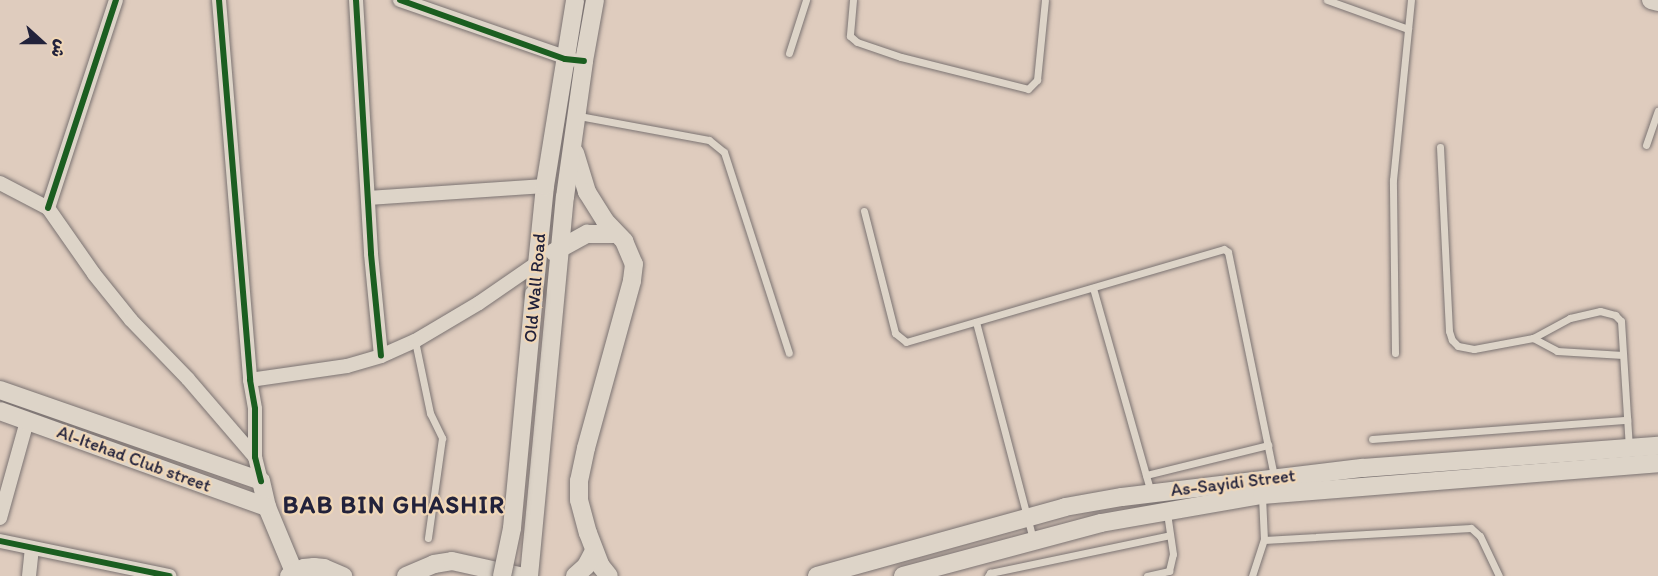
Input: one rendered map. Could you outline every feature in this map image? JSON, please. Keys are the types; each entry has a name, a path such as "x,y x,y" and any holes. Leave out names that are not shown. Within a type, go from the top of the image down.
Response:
{"main road":[{"name":"Old Wall Road","path":"502,576 512,528 545,186 575,0"},
{"name":"Old Wall Road","path":"529,576 576,115 595,0"},
{"path":"1651,0 1658,2"},
{"path":"573,143 587,192 629,249 634,264 632,281 579,481 579,500 594,551 609,576"},
{"path":"537,263 587,234 616,234"},
{"name":"Al-Itehad Club street","path":"0,390 261,481"},
{"name":"Al-Itehad Club street","path":"0,411 267,507"},
{"name":"As-Sayidi Street","path":"817,576 1148,484 1274,477 1658,446"},
{"name":"As-Sayidi Street","path":"903,576 1101,523 1262,495 1658,463"},
{"path":"261,481 267,507 291,574 304,568 324,568 355,576"},
{"path":"924,547 933,568"},
{"path":"575,576 586,566 594,551"},
{"path":"406,576 434,564 452,561 519,576"},
{"path":"324,568 343,576"}],"street":[{"path":"48,208 116,0"},
{"path":"219,0 250,380 255,409 255,457 261,481"},
{"path":"356,0 368,198 381,356"},
{"path":"400,0 565,59 584,61"},
{"path":"0,183 48,208 94,274 131,320 188,379 255,457"},
{"path":"368,198 545,186"},
{"path":"250,380 347,366 381,356 415,341 479,303 537,263"},
{"path":"0,518 27,421"},
{"path":"0,541 169,576"},
{"path":"29,576 32,548"}],"lane":[{"path":"789,53 806,0"},
{"path":"853,0 850,36 857,42 901,57 1028,89 1037,80 1045,0"},
{"path":"1328,0 1408,29"},
{"path":"1395,353 1394,180 1411,0"},
{"path":"1646,145 1658,111"},
{"path":"576,115 709,140 724,152 789,353"},
{"path":"1440,147 1449,331 1452,340 1458,346 1474,349 1533,338 1570,318 1600,311 1610,312 1621,321 1629,447"},
{"path":"864,211 895,333 906,342 1224,249 1228,252 1274,477 1262,495 1264,540 1252,576"},
{"path":"1093,288 1148,484 1268,445"},
{"path":"976,322 1034,541"},
{"path":"1533,338 1557,351 1623,355"},
{"path":"415,341 430,413 442,438 428,538"},
{"path":"1372,439 1627,420"},
{"path":"1147,576 1170,570 1173,554 1167,510"},
{"path":"1264,540 1471,528 1480,536 1499,576"},
{"path":"988,576 990,573 1170,535"}],"cycle path":[{"path":"48,208 116,0"},
{"path":"219,0 250,380 255,409 255,457 261,481"},
{"path":"356,0 371,254 381,356"},
{"path":"400,0 565,59 584,61"},
{"path":"0,541 169,576"}],"district":[{"name":"BAB BIN GHASHIR","path":"394,505"}]}
